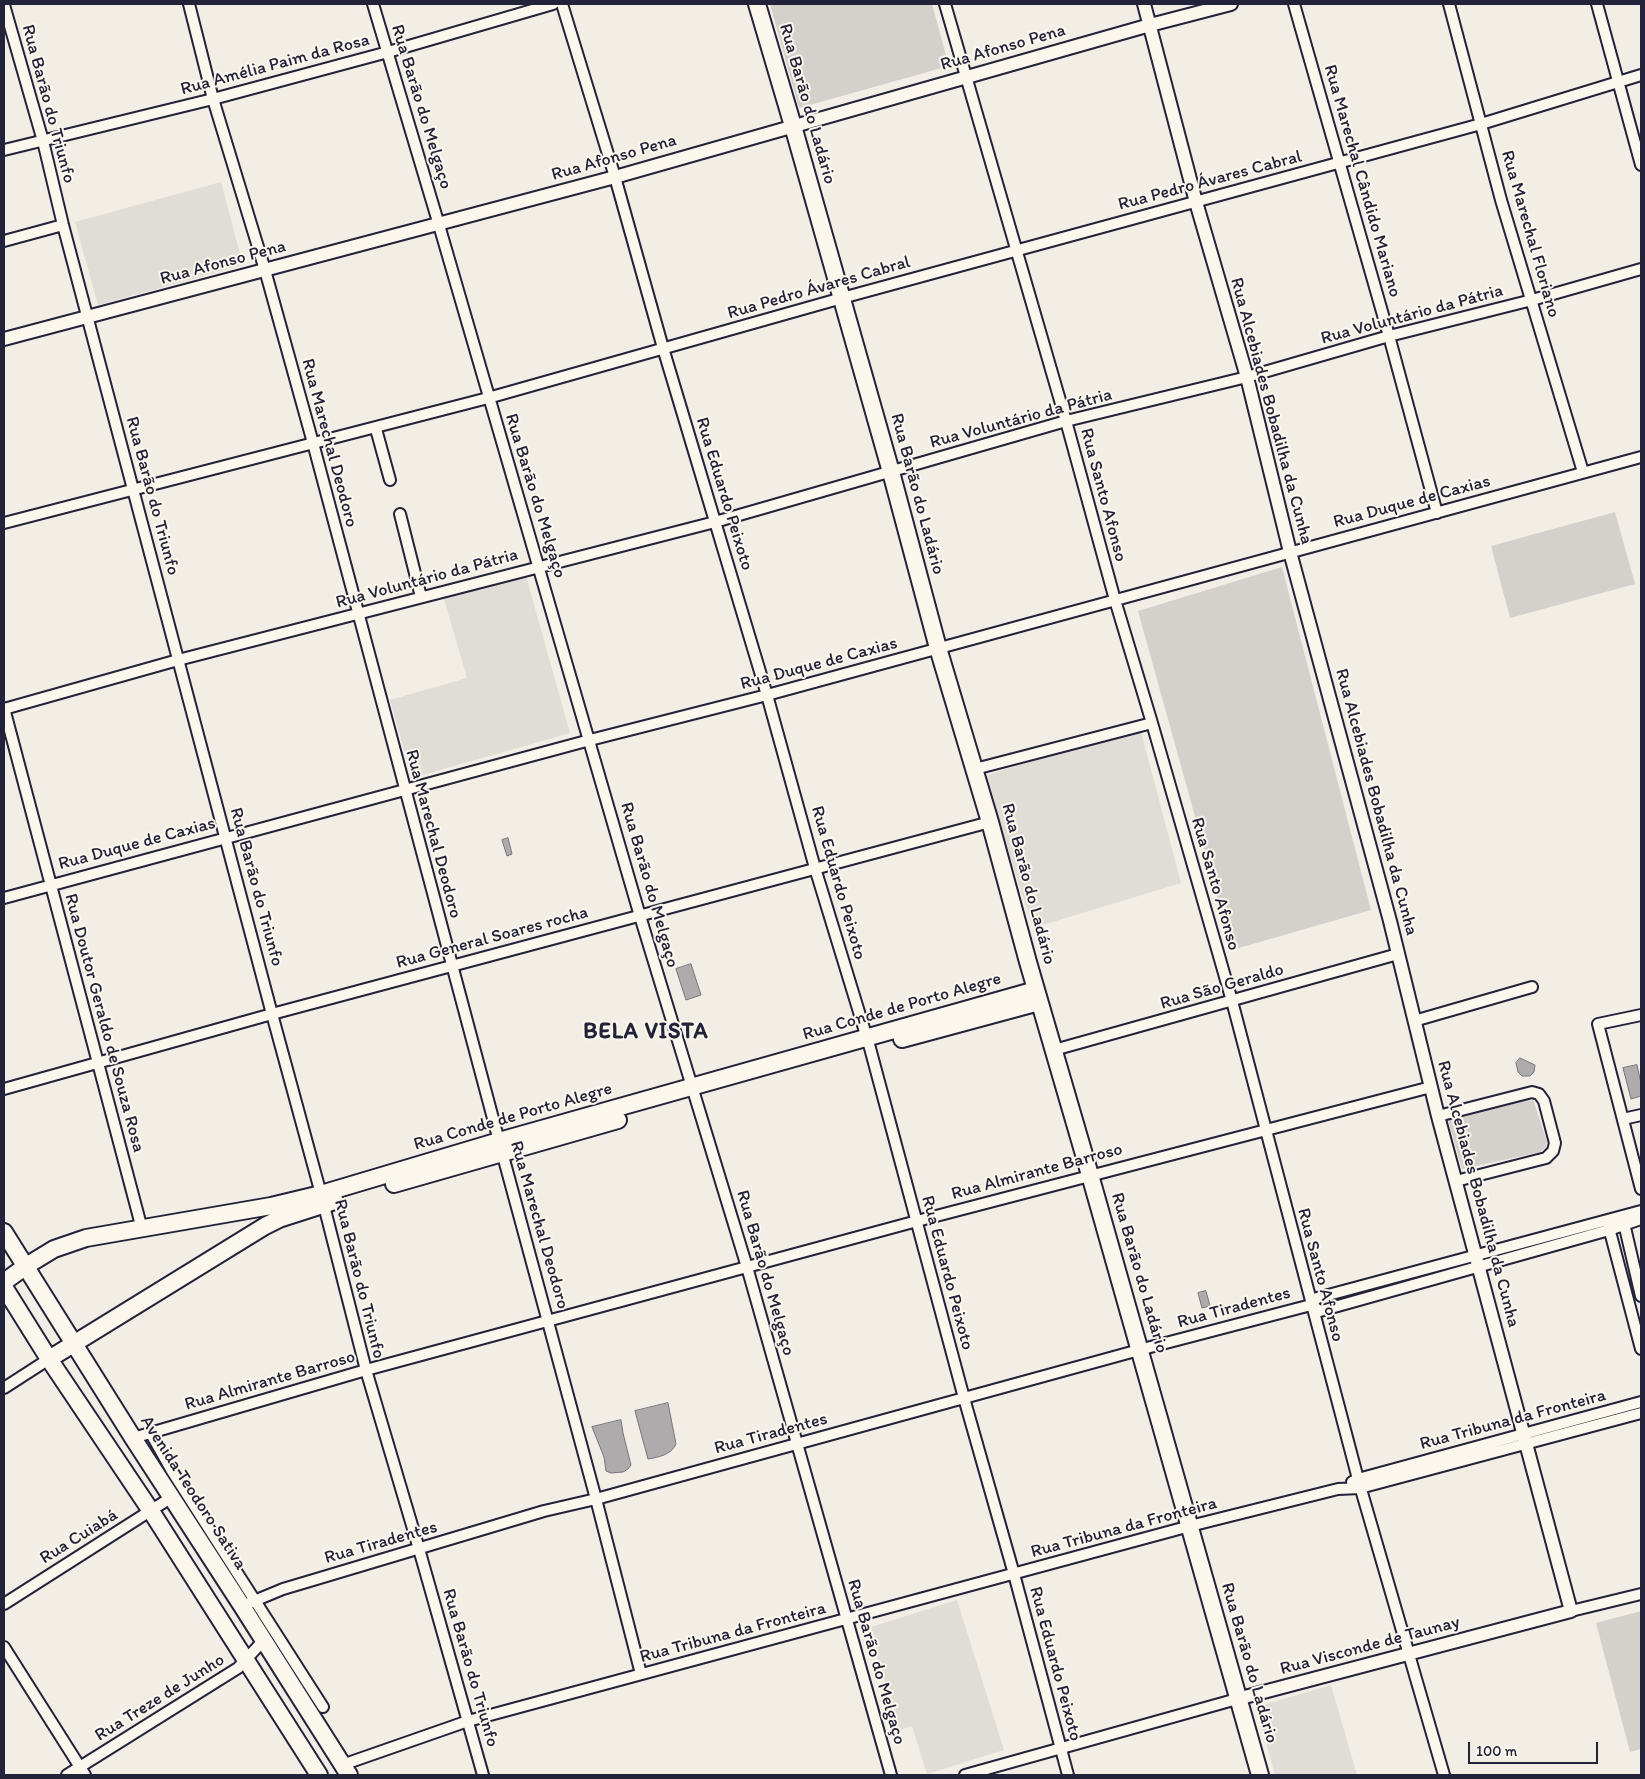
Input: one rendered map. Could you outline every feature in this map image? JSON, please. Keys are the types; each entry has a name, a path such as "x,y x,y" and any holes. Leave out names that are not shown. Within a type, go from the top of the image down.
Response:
{"main road":[{"name":"Rua Barão do Ladário","path":"757,4 891,472 938,648 975,769 1260,1775"},
{"name":"Rua Conde de Porto Alegre","path":"4,1282 54,1249 86,1238 322,1199 868,1042 1038,996"},
{"name":"Rua Conde de Porto Alegre","path":"49,1359 265,1226 322,1199"},
{"name":"Avenida Teodoro Sativa","path":"4,1232 133,1438 172,1497 248,1603 264,1640 346,1770"},
{"path":"4,1287 246,1660 318,1775"}],"street":[{"name":"Rua Marechal Deodoro","path":"189,4 214,99 265,270 313,443 357,614 596,1498 641,1674"},
{"name":"Rua Barão do Melgaço","path":"373,4 439,224 640,916 747,1267 891,1775"},
{"name":"Rua Amélia Paim da Rosa","path":"4,150 214,99 388,52 553,4"},
{"name":"Rua Eduardo Peixoto","path":"562,4 615,177 767,695 815,868 868,1042 1068,1775"},
{"name":"Rua Santo Afonso","path":"945,4 1066,421 1114,600 1152,723 1232,1001 1264,1129 1359,1484 1444,1775"},
{"name":"Rua Alcebiades Bobadilha da Cunha","path":"1144,4 1196,202 1248,377 1290,552 1390,921 1438,1116 1571,1611"},
{"name":"Rua Afonso Pena","path":"4,339 615,177 1150,25 1231,4"},
{"name":"Rua Marechal Cândido Mariano","path":"1294,4 1389,336 1437,513"},
{"name":"Rua Marechal Floriano","path":"1448,4 1501,200 1583,472"},
{"path":"1597,4 1641,165"},
{"name":"Rua Barão do Triunfo","path":"4,5 43,140 63,226 366,1370 483,1775"},
{"name":"Rua Pedro Ávares Cabral","path":"4,523 488,398 842,298 1481,124 1641,75"},
{"path":"4,241 63,226"},
{"name":"Rua Voluntário da Pátria","path":"4,709 178,660 715,522 1066,421 1248,377 1389,336 1532,300 1641,269"},
{"path":"376,428 390,480"},
{"name":"Rua Duque de Caxias","path":"4,898 405,789 767,695 1641,457"},
{"path":"400,514 421,597"},
{"name":"Rua Doutor Geraldo de Souza Rosa","path":"4,709 142,1229"},
{"path":"975,769 1152,723"},
{"name":"Rua General Soares rocha","path":"4,1089 452,965 990,822"},
{"name":"Rua São Geraldo","path":"1054,1050 1398,954"},
{"path":"1414,1021 1532,987"},
{"path":"1641,1015 1598,1024 1641,1189"},
{"name":"Rua Almirante Barroso","path":"133,1438 366,1370 917,1221 1431,1086"},
{"path":"1438,1116 1532,1092 1539,1094 1544,1101 1555,1143 1553,1151 1546,1158 1456,1181"},
{"path":"1623,1120 1641,1115"},
{"name":"Rua Tiradentes","path":"1623,1221 1641,1211"},
{"name":"Rua Tiradentes","path":"248,1603 283,1589 544,1511 1311,1305 1317,1298 1477,1260 1623,1221 1641,1219"},
{"path":"1623,1221 1641,1296"},
{"path":"1608,1225 1641,1349"},
{"path":"4,1388 49,1359"},
{"name":"Rua Tribuna da Fronteira","path":"346,1770 468,1721 1190,1526 1359,1484 1524,1439 1641,1402"},
{"name":"Rua Tribuna da Fronteira","path":"1524,1439 1641,1413"},
{"path":"150,1432 248,1603 323,1707"},
{"name":"Rua Cuiabá","path":"4,1604 172,1497"},
{"name":"Rua Visconde de Taunay","path":"965,1775 1237,1699 1641,1594"},
{"name":"Rua Treze de Junho","path":"67,1775 82,1771 238,1668 264,1640"},
{"path":"4,1647 82,1771"}],"shaded area":[{"path":"770,4 932,4 949,66 799,108"},
{"path":"221,182 243,265 98,305 75,222"},
{"path":"1615,512 1635,584 1510,618 1491,546"},
{"path":"1282,567 1371,910 1232,950 1138,611"},
{"path":"526,576 570,733 412,778 390,700 467,678 444,599"},
{"path":"1140,728 1181,883 1033,928 984,776"},
{"path":"508,838 512,854 507,856 502,840"},
{"path":"691,964 701,995 686,1000 676,969"},
{"path":"1520,1058 1535,1065 1534,1072 1530,1076 1522,1076 1518,1072 1516,1063"},
{"path":"1637,1065 1641,1083 1641,1096 1631,1099 1623,1068"},
{"path":"1526,1100 1535,1101 1547,1142 1546,1147 1540,1152 1462,1169 1448,1120"},
{"path":"1206,1291 1210,1306 1202,1308 1198,1293"},
{"path":"668,1403 676,1444 668,1453 648,1459 635,1411"},
{"path":"621,1420 631,1465 623,1472 611,1473 606,1471 604,1457 592,1427"},
{"path":"957,1600 1004,1750 927,1774 912,1726 900,1730 868,1628"},
{"path":"1641,1611 1641,1749 1630,1752 1596,1623"},
{"path":"1331,1685 1357,1775 1275,1775 1256,1707"}],"district":[{"name":"BELA VISTA","path":"646,1032"}]}
